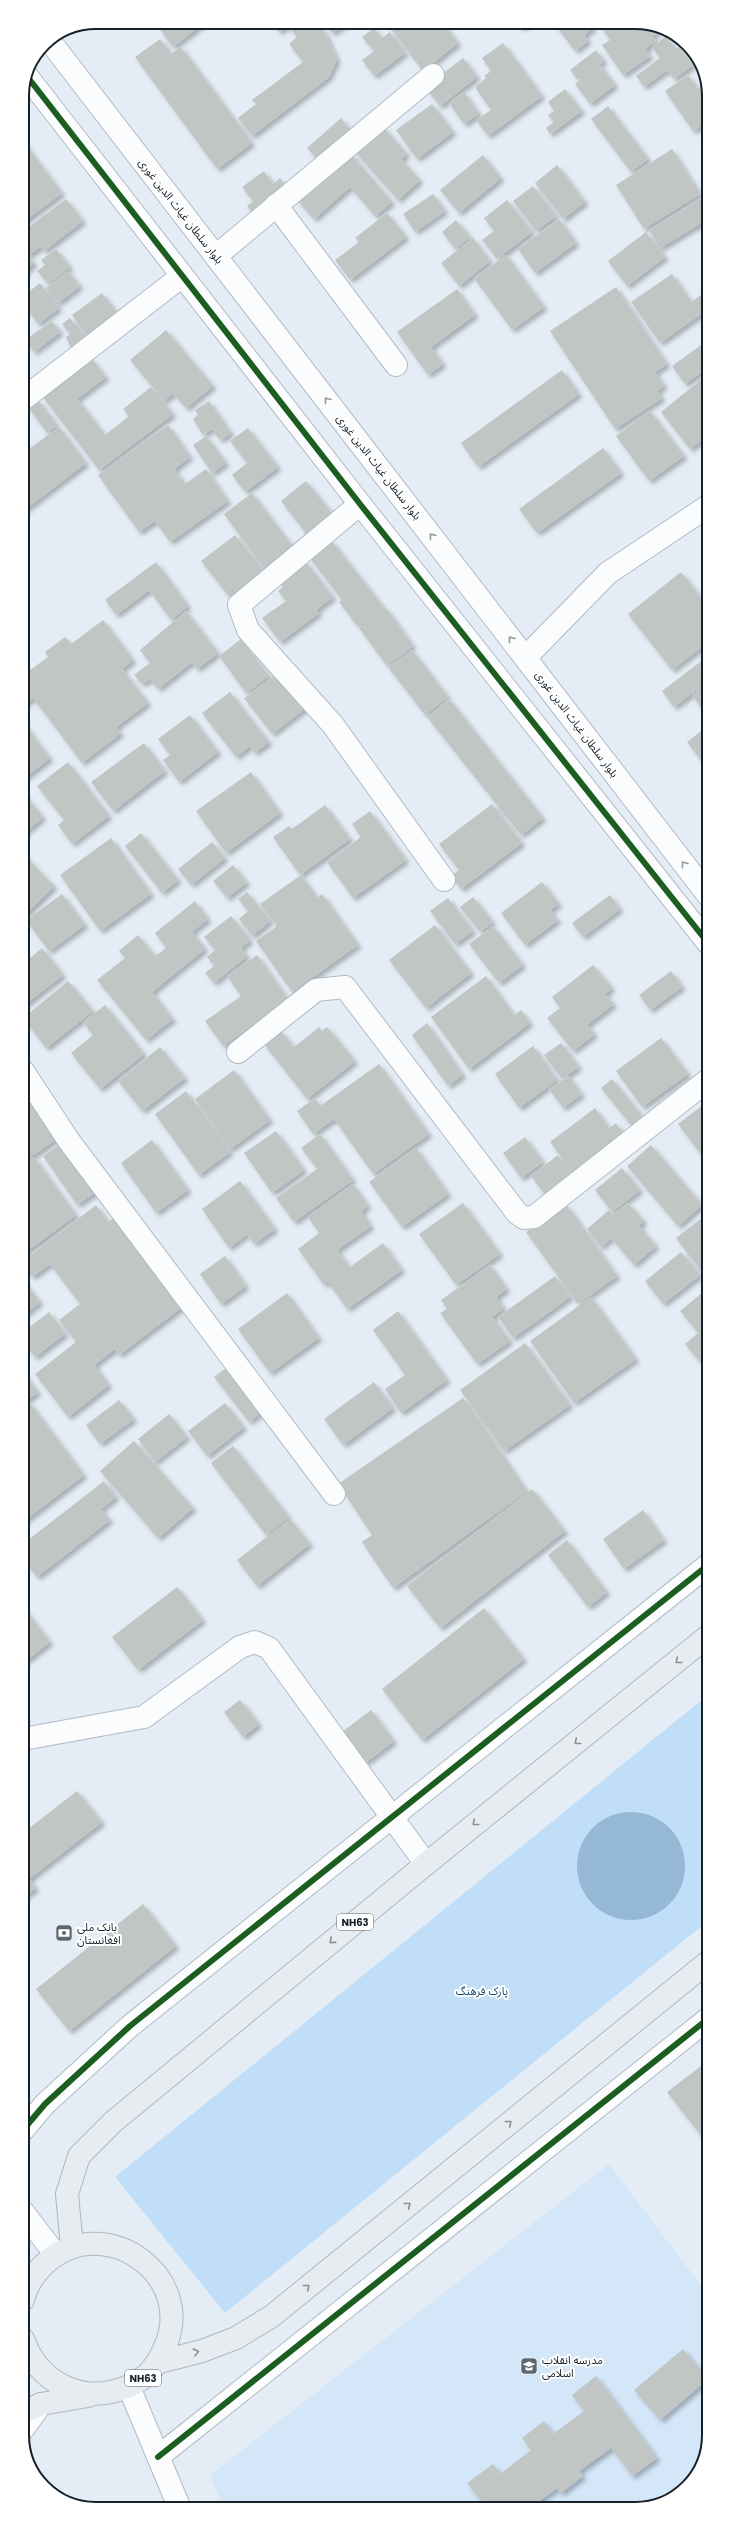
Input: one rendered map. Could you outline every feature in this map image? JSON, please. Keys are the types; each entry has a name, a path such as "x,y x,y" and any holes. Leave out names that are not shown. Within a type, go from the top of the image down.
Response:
{"highway":[{"name":"NH63","path":"32,2408 112,2393 129,2387 146,2376 158,2362 168,2343 172,2322 167,2295 162,2282 150,2265 132,2253 113,2245 93,2244 64,2251 67,2194 78,2156 113,2122 426,1864 702,1641"},
{"name":"NH63","path":"158,2362 202,2351 236,2338 272,2316 702,1967"},
{"path":"29,2285 43,2265 64,2251"},
{"name":"NH63","path":"29,2355 40,2370 56,2383 75,2392 95,2395"}],"street":[{"name":"بلوار سلطان غیاث الدین غوری","path":"53,45 526,657 702,887"},
{"path":"216,256 433,75"},
{"path":"31,81 360,504 702,935"},
{"path":"276,205 396,365"},
{"path":"29,395 182,276"},
{"path":"360,504 239,605 248,630 333,725 444,880"},
{"path":"526,657 608,572 702,510"},
{"path":"238,1052 316,990 345,987 517,1213 524,1218 534,1217 702,1085"},
{"path":"29,1080 69,1140 334,1494"},
{"path":"29,2123 45,2104 130,2026 390,1817 702,1570"},
{"path":"29,1738 144,1717 240,1647 255,1642 269,1648 390,1817 426,1864"},
{"path":"158,2457 702,2024"},
{"path":"29,2218 64,2251"},
{"path":"129,2387 177,2502"}],"shaded area":[{"path":"631,1812 652,1816 669,1828 681,1845 685,1866 681,1887 669,1904 652,1916 631,1920 610,1916 593,1904 581,1887 577,1866 581,1845 593,1828 610,1816"},
{"name":"مدرسه انقلاب اسلامی","path":"609,2164 702,2287 701,2443 693,2468 685,2479 676,2488 660,2497 648,2501 635,2502 221,2502 210,2475"}],"green space":[{"name":"پارک فرهنگ","path":"702,1700 702,1926 225,2313 115,2177"}],"building":[{"path":"161,29 196,29 173,47 160,30"},
{"path":"291,29 322,29 324,31 337,59 329,77 252,136 238,118 256,104 252,100 303,62 289,44 297,37"},
{"path":"329,29 338,29 332,33"},
{"path":"373,29 375,29 382,38 390,32 405,53 374,76 362,60 374,51 362,37"},
{"path":"391,29 447,29 458,43 423,71"},
{"path":"558,29 592,29 584,35 588,41 575,51"},
{"path":"602,29 639,29 657,33 652,36 656,41 645,49 650,56 623,75 602,45 610,40"},
{"path":"665,37 676,49 679,47 693,65 674,79 667,70 644,87 636,76 660,58 652,47"},
{"path":"160,39 171,54 181,47 252,143 217,169 135,57"},
{"path":"503,43 542,96 488,136 476,120 491,110 475,87 486,78 484,76 491,71 482,58"},
{"path":"596,50 604,61 578,80 570,70"},
{"path":"463,58 477,77 440,106 425,87"},
{"path":"600,65 615,85 590,104 575,84"},
{"path":"688,75 698,89 701,86 702,125 693,131 665,91"},
{"path":"565,89 582,111 550,134 546,128 554,122 548,115 554,111 548,102"},
{"path":"464,92 479,114 464,124 449,103"},
{"path":"432,104 453,132 417,159 396,130"},
{"path":"608,106 648,159 631,172 591,119"},
{"path":"341,118 351,131 318,160 307,148"},
{"path":"383,127 407,154 401,159 420,180 398,200 355,152"},
{"path":"29,149 62,193 29,218"},
{"path":"672,149 700,194 644,229 616,185"},
{"path":"350,153 392,202 375,216 350,187 314,219 297,200"},
{"path":"483,155 501,178 459,213 440,190"},
{"path":"557,165 585,202 563,219 535,183"},
{"path":"264,171 273,184 280,178 287,187 252,213 247,206 253,201 242,187"},
{"path":"533,186 556,216 536,231 513,201"},
{"path":"433,194 445,211 415,232 403,214"},
{"path":"66,199 83,221 44,251 41,246 29,255 29,227"},
{"path":"700,199 702,202 702,223 660,248 649,230"},
{"path":"507,200 532,232 497,259 482,240 494,231 484,218"},
{"path":"387,213 406,237 350,280 335,260 359,242 355,238"},
{"path":"559,219 576,243 535,273 518,249"},
{"path":"456,220 470,237 455,249 442,232"},
{"path":"646,232 665,257 627,286 608,261"},
{"path":"473,238 490,261 459,286 441,263"},
{"path":"56,249 70,267 48,284 37,271 45,265 41,260"},
{"path":"506,255 544,307 512,330 474,278"},
{"path":"29,257 34,263 29,268"},
{"path":"68,271 80,286 58,303 46,288"},
{"path":"672,274 691,302 702,294 702,313 660,343 631,302"},
{"path":"40,283 59,308 38,324 29,312 29,292"},
{"path":"616,287 667,364 655,372 664,386 657,391 662,398 615,429 550,331"},
{"path":"457,289 475,315 431,347 443,364 428,375 397,332"},
{"path":"102,293 120,317 89,339 72,315"},
{"path":"70,318 88,341 73,352 66,337 70,334 62,324"},
{"path":"52,321 60,332 34,352 29,345 29,337"},
{"path":"166,330 213,386 186,408 173,393 164,401 130,360"},
{"path":"702,344 702,371 685,384 672,366"},
{"path":"91,358 106,377 77,399 105,435 129,416 123,409 151,387 173,414 99,470 42,396"},
{"path":"562,370 579,394 478,467 461,443"},
{"path":"702,379 702,440 690,449 661,412"},
{"path":"38,400 57,425 47,433 29,406"},
{"path":"209,401 231,433 220,440 212,429 203,435 193,419 198,415 195,410"},
{"path":"650,411 684,456 649,481 616,436"},
{"path":"168,425 190,457 174,469 185,484 206,469 228,501 170,542 155,521 139,532 98,475"},
{"path":"59,427 86,463 29,507 29,449"},
{"path":"248,428 278,467 245,492 232,475 247,463 230,441"},
{"path":"206,436 226,463 212,473 193,445"},
{"path":"603,448 621,473 537,533 519,509"},
{"path":"306,481 334,516 308,536 281,501"},
{"path":"252,493 295,550 266,571 224,514"},
{"path":"235,535 265,573 231,599 201,561"},
{"path":"331,540 384,608 358,627 339,602 342,600 309,557"},
{"path":"305,561 333,597 316,610 319,613 280,642 262,618 286,601 278,591 283,587 279,581"},
{"path":"156,562 188,606 171,620 149,590 116,615 105,600"},
{"path":"681,572 702,599 702,647 672,670 628,614"},
{"path":"386,608 413,646 387,666 359,628"},
{"path":"186,611 218,653 197,669 192,662 158,689 150,679 142,684 134,675 150,663 140,650"},
{"path":"103,620 133,660 122,669 148,703 116,727 121,733 82,763 33,698 29,701 29,671 48,657 45,652 65,637 71,644"},
{"path":"241,639 269,676 246,693 219,656"},
{"path":"412,650 448,697 425,715 388,667"},
{"path":"702,661 702,686 674,707 662,691"},
{"path":"280,671 307,707 272,734 244,698"},
{"path":"702,688 702,709 692,695"},
{"path":"230,692 269,742 254,753 250,746 236,757 202,713"},
{"path":"449,699 543,818 521,835 427,717"},
{"path":"190,715 218,752 179,782 163,760 170,755 158,739"},
{"path":"29,730 50,758 29,774"},
{"path":"702,730 702,762 687,742"},
{"path":"144,743 165,771 113,811 91,782"},
{"path":"68,762 109,816 72,844 58,825 64,820 37,786"},
{"path":"251,772 280,813 226,853 196,811"},
{"path":"29,800 43,817 29,829"},
{"path":"492,804 522,843 461,889 451,876 459,870 439,844"},
{"path":"325,805 350,839 300,875 273,837 289,826 292,829"},
{"path":"370,811 406,860 353,898 327,862 361,837 352,824"},
{"path":"141,833 178,880 162,893 125,846"},
{"path":"111,838 151,894 100,931 60,875"},
{"path":"212,842 225,858 191,885 178,869"},
{"path":"29,860 54,886 29,911"},
{"path":"233,865 247,882 227,898 213,881"},
{"path":"301,875 317,898 322,894 358,945 292,992 256,941 277,926 260,904"},
{"path":"542,882 559,904 550,910 558,920 525,945 501,913"},
{"path":"247,892 270,921 252,936 239,919 248,911 238,899"},
{"path":"62,894 85,925 49,951 29,924 29,918"},
{"path":"610,895 620,909 583,937 572,923"},
{"path":"473,897 493,922 480,932 460,907"},
{"path":"448,898 473,931 455,944 430,911"},
{"path":"195,901 208,919 192,932 205,949 152,992 173,1019 146,1040 97,980 125,958 119,951 138,935 155,956 166,948 155,933"},
{"path":"231,916 250,940 241,948 247,956 214,983 205,973 214,966 207,957 215,950 204,937"},
{"path":"435,925 471,973 426,1008 389,960"},
{"path":"493,926 523,965 499,983 469,944"},
{"path":"42,948 63,975 29,1001 29,959"},
{"path":"257,955 288,999 223,1046 205,1021 241,996 227,976"},
{"path":"593,965 612,988 605,994 614,1004 587,1025 595,1034 573,1051 547,1018 560,1008 552,997"},
{"path":"671,971 682,987 650,1010 639,995"},
{"path":"486,976 514,1015 521,1010 530,1023 469,1069 431,1017"},
{"path":"68,981 93,1011 46,1048 29,1026 29,1013"},
{"path":"105,1005 144,1054 100,1089 71,1053 93,1035 83,1022"},
{"path":"427,1023 463,1075 448,1086 412,1035"},
{"path":"319,1027 322,1031 327,1027 355,1061 307,1099 264,1044 281,1031 294,1047"},
{"path":"661,1038 688,1074 642,1107 616,1071"},
{"path":"561,1043 579,1067 562,1079 544,1055"},
{"path":"533,1046 557,1080 519,1108 495,1074"},
{"path":"160,1047 185,1078 142,1111 118,1081"},
{"path":"379,1064 429,1134 373,1174 334,1119 313,1134 297,1111 315,1098 320,1106"},
{"path":"234,1070 270,1120 230,1149 195,1099"},
{"path":"568,1076 582,1094 563,1108 549,1089"},
{"path":"612,1079 642,1116 631,1125 601,1088"},
{"path":"186,1091 230,1152 199,1175 155,1114"},
{"path":"30,1092 61,1136 29,1158"},
{"path":"702,1106 702,1156 678,1124"},
{"path":"595,1108 609,1128 616,1123 626,1137 575,1175 550,1142"},
{"path":"276,1131 304,1170 272,1193 244,1153"},
{"path":"320,1134 353,1180 294,1222 276,1198 317,1169 301,1148"},
{"path":"525,1137 543,1162 521,1178 503,1153"},
{"path":"66,1140 100,1189 77,1205 43,1156"},
{"path":"152,1140 188,1190 156,1213 121,1163"},
{"path":"651,1145 702,1205 678,1226 627,1166"},
{"path":"416,1148 448,1194 402,1227 369,1182"},
{"path":"558,1155 573,1176 546,1196 531,1176"},
{"path":"34,1157 76,1215 29,1250 29,1161"},
{"path":"622,1168 640,1190 612,1212 595,1190"},
{"path":"240,1181 275,1229 254,1244 247,1234 229,1248 202,1209"},
{"path":"353,1184 368,1206 361,1211 371,1226 337,1250 350,1267 383,1243 402,1270 347,1309 328,1282 324,1285 298,1249 319,1233 308,1217"},
{"path":"463,1203 500,1254 456,1285 419,1234"},
{"path":"628,1203 644,1221 639,1226 656,1246 634,1265 611,1238 601,1247 587,1229 609,1210 613,1215"},
{"path":"566,1204 617,1276 578,1304 526,1232"},
{"path":"96,1205 108,1222 118,1215 186,1304 119,1355 115,1349 94,1365 109,1385 68,1417 35,1374 76,1342 59,1320 80,1304 50,1264 32,1277 29,1273 29,1256"},
{"path":"702,1218 702,1268 700,1270 676,1238"},
{"path":"681,1252 700,1275 663,1304 645,1281"},
{"path":"225,1256 246,1286 221,1304 200,1274"},
{"path":"490,1265 507,1289 496,1297 504,1308 492,1317 510,1341 477,1364 440,1313 447,1309 441,1300"},
{"path":"555,1276 570,1297 513,1338 498,1317"},
{"path":"29,1288 40,1302 29,1311"},
{"path":"287,1293 319,1338 270,1373 238,1329"},
{"path":"702,1293 702,1358 699,1361 685,1344 698,1333 680,1311"},
{"path":"591,1297 636,1359 574,1403 530,1341"},
{"path":"398,1311 447,1380 401,1413 385,1389 405,1375 373,1330"},
{"path":"49,1312 65,1334 35,1357 29,1349 29,1327"},
{"path":"525,1343 570,1405 504,1451 460,1390"},
{"path":"231,1364 265,1409 249,1422 214,1377"},
{"path":"29,1380 38,1392 29,1399"},
{"path":"374,1382 393,1408 343,1445 324,1419"},
{"path":"463,1398 527,1491 393,1588 362,1542 372,1535 338,1484"},
{"path":"119,1400 134,1419 100,1444 86,1425"},
{"path":"29,1402 84,1475 29,1517"},
{"path":"225,1403 244,1427 207,1456 188,1431"},
{"path":"169,1414 187,1437 155,1462 138,1439"},
{"path":"134,1441 193,1508 158,1538 100,1471"},
{"path":"233,1446 289,1517 266,1535 211,1463"},
{"path":"104,1481 116,1497 101,1509 110,1520 37,1577 29,1567 29,1539"},
{"path":"532,1489 565,1531 440,1628 407,1586"},
{"path":"643,1510 664,1540 624,1569 603,1539"},
{"path":"290,1519 310,1544 257,1586 237,1560"},
{"path":"567,1540 607,1592 588,1607 548,1555"},
{"path":"177,1587 203,1620 138,1670 112,1637"},
{"path":"484,1608 524,1659 422,1740 382,1689"},
{"path":"29,1615 50,1642 29,1658"},
{"path":"240,1700 259,1724 243,1737 224,1712"},
{"path":"371,1710 394,1741 365,1763 342,1732"},
{"path":"77,1791 102,1822 29,1879 29,1828"},
{"path":"29,1879 36,1888 29,1893"},
{"path":"143,1904 176,1946 69,2031 36,1989"},
{"path":"702,2065 702,2137 667,2092"},
{"path":"683,2349 702,2372 702,2384 660,2420 634,2390"},
{"path":"596,2376 657,2458 632,2476 611,2448 579,2471 583,2476 561,2493 557,2488 537,2502 481,2502 467,2483 493,2464 500,2474 531,2450 522,2438 544,2421 553,2434 584,2411 572,2395"}],"cycle path":[{"path":"31,81 360,504 702,935"},
{"path":"29,2123 45,2104 130,2026 702,1570"},
{"path":"158,2457 702,2024"}],"place":[{"name":"بانک ملی افغانستان","path":"64,1933"},
{"name":"مدرسه انقلاب اسلامی","path":"529,2366"}]}
